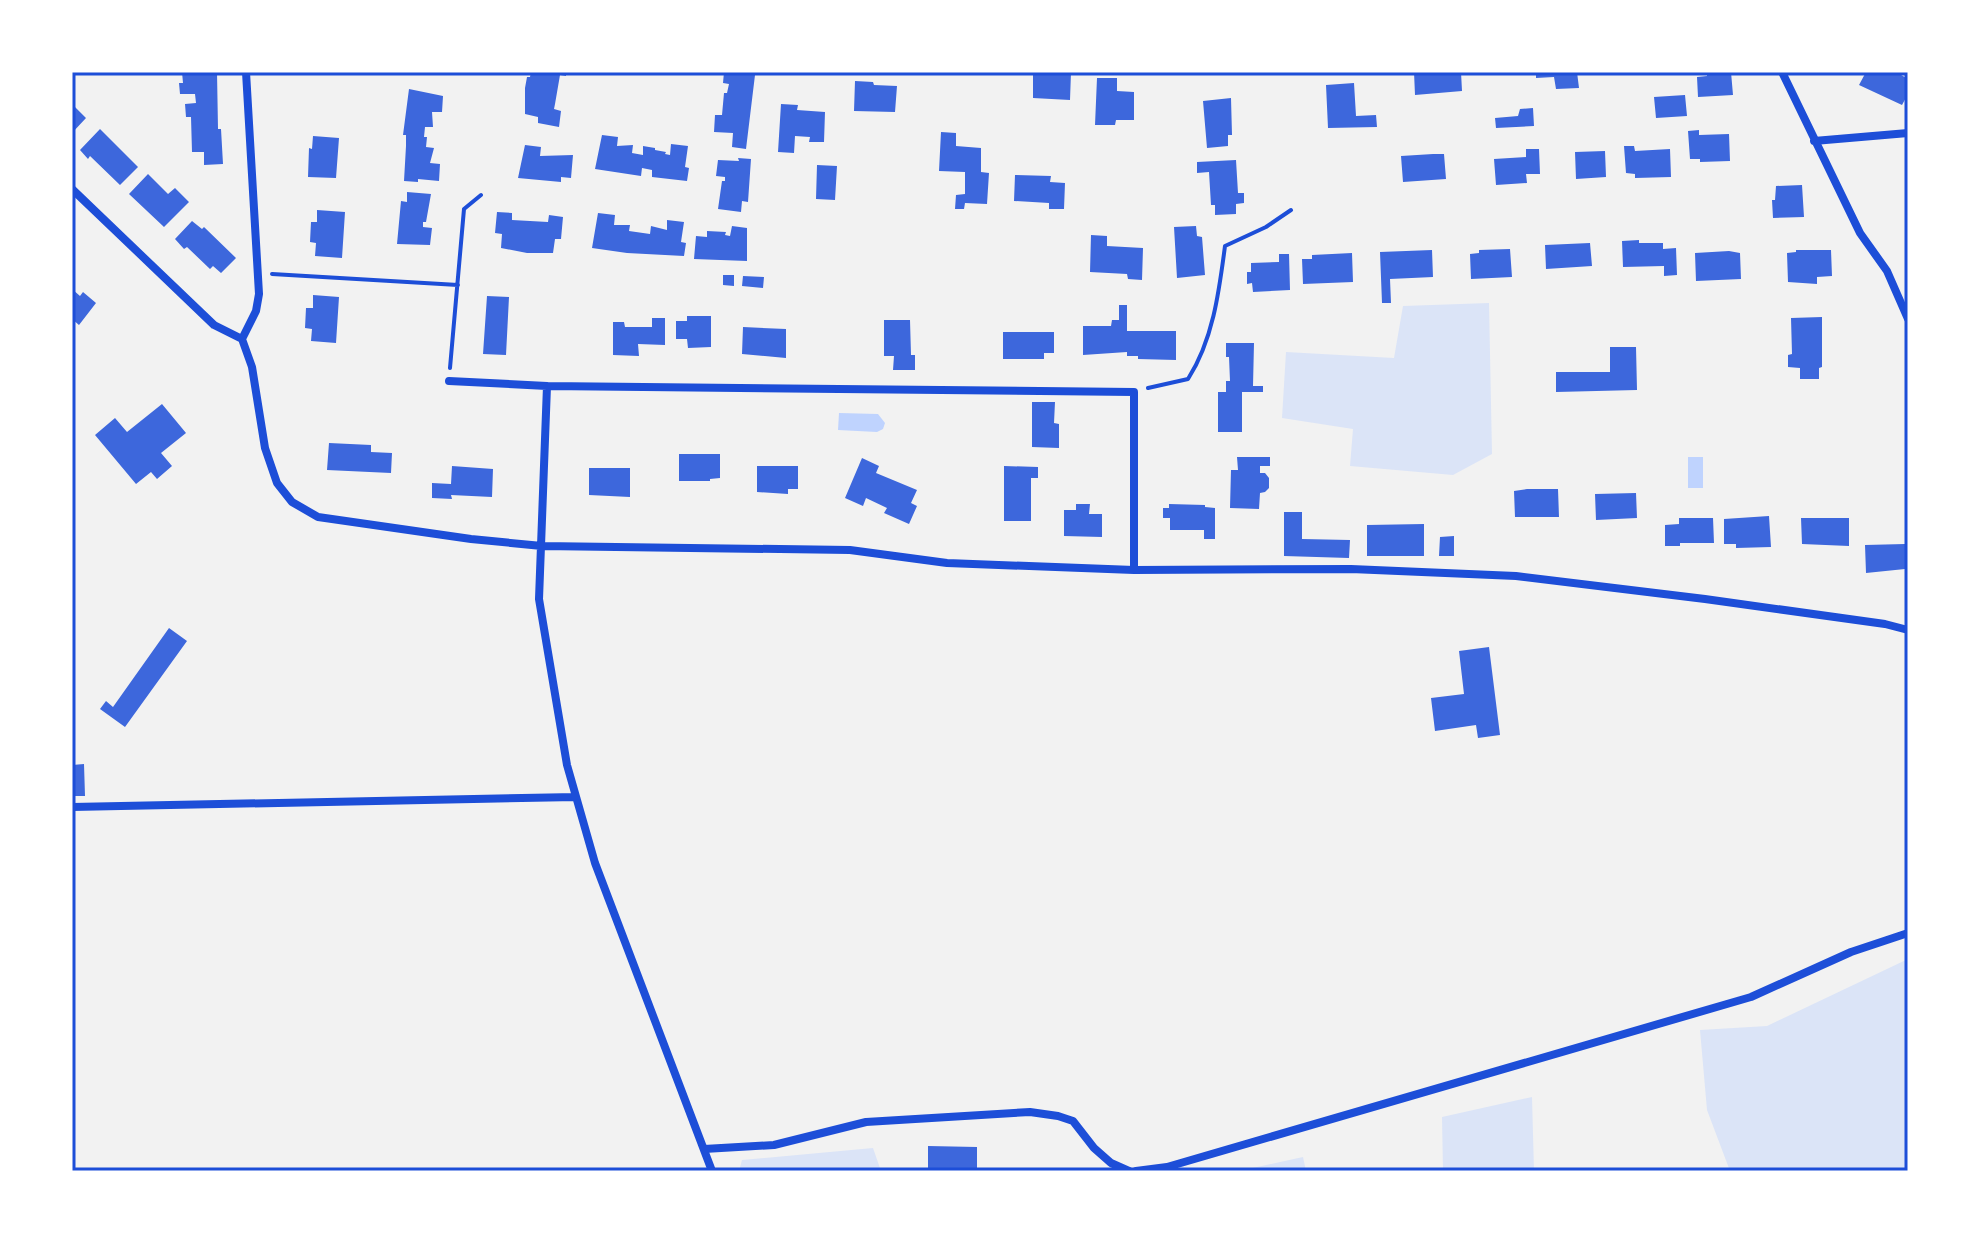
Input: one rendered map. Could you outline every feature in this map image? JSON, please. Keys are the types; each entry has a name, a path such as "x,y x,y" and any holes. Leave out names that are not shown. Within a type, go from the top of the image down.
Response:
{"street":[{"path":"242,339 256,311 260,284 246,72"},
{"path":"1782,72 1860,233 1887,271 1908,319"},
{"path":"1814,141 1908,133"},
{"path":"72,189 214,325 242,339 252,367 265,448 277,483 292,502 318,517 542,546 850,550 947,563 1134,570 1351,569 1516,576 1720,601 1885,624 1908,630"},
{"path":"449,381 547,386 1134,392 1134,570"},
{"path":"547,386 539,599 567,765 595,863 712,1171"},
{"path":"72,807 576,797"},
{"path":"1136,1171 1167,1167 1751,997 1851,952 1908,933"},
{"path":"704,1149 774,1145 866,1122 1030,1112 1073,1121 1094,1148 1111,1163 1129,1171"}],"path":[{"path":"449,381 464,209 481,195"},
{"path":"1134,392 1188,379 1200,360 1218,301 1225,246 1266,227 1291,210"},
{"path":"267,273 458,285"}],"shaded area":[{"path":"1489,303 1492,454 1453,475 1350,466 1353,429 1282,418 1286,352 1394,358 1403,306"},
{"path":"1908,959 1908,1171 1730,1171 1707,1110 1700,1030 1767,1026"},
{"path":"1532,1097 1534,1171 1443,1171 1442,1117"},
{"path":"873,1148 881,1171 739,1171 742,1160"},
{"path":"1303,1157 1306,1171 1239,1171"}],"water":[{"path":"839,413 878,414 885,423 883,429 877,432 838,430"},
{"path":"1688,457 1703,457 1703,488 1688,488"}],"building":[{"path":"182,72 217,72 218,129 221,129 223,164 204,165 204,152 192,152 191,117 186,117 185,104 196,103 195,94 180,94"},
{"path":"531,72 566,72 566,76 560,75 554,109 561,111 559,127 538,123 538,117 525,114 525,88"},
{"path":"724,72 752,72 755,75 746,149 732,147 733,133 714,132 715,115 722,115 724,93 727,93 729,84 723,83"},
{"path":"1071,72 1070,100 1033,98 1033,74"},
{"path":"1414,72 1461,72 1462,91 1415,95"},
{"path":"1536,72 1577,72 1579,88 1556,89 1554,77 1536,78"},
{"path":"1707,72 1731,72 1733,95 1698,97 1697,77 1707,76"},
{"path":"1866,72 1896,72 1908,79 1908,94 1902,105 1859,85"},
{"path":"1097,78 1117,78 1117,91 1134,92 1134,120 1116,120 1115,125 1095,125"},
{"path":"855,81 897,86 895,112 854,111"},
{"path":"1354,83 1356,116 1376,115 1377,127 1328,128 1326,85"},
{"path":"409,89 443,96 442,112 432,112 433,127 425,127 424,137 427,137 426,147 434,148 430,163 440,164 439,181 404,181 406,135 403,135"},
{"path":"1685,95 1687,116 1656,118 1654,97"},
{"path":"1231,98 1232,135 1228,135 1228,146 1207,148 1203,101"},
{"path":"72,104 86,118 72,133"},
{"path":"781,104 798,105 797,110 825,112 824,142 809,142 810,137 795,136 794,153 778,152"},
{"path":"1533,108 1534,126 1496,128 1495,118 1518,116 1520,109"},
{"path":"100,129 138,167 120,185 80,150"},
{"path":"1699,130 1699,135 1729,134 1730,161 1700,162 1700,159 1690,159 1688,131"},
{"path":"941,132 956,133 956,146 981,148 981,172 989,173 987,204 965,203 964,209 955,209 956,195 965,194 965,172 939,171"},
{"path":"602,135 618,137 617,146 633,145 632,153 643,155 643,146 670,155 671,144 688,146 687,181 652,177 652,170 642,168 641,176 595,169"},
{"path":"313,136 339,138 336,178 308,177 309,148 312,149"},
{"path":"525,145 541,147 540,156 573,155 571,178 561,177 561,182 518,178"},
{"path":"1624,146 1634,146 1635,151 1670,149 1671,177 1635,178 1635,174 1626,173"},
{"path":"1526,149 1539,149 1540,174 1526,174 1527,183 1496,185 1494,159 1526,157"},
{"path":"1605,151 1606,177 1576,179 1575,152"},
{"path":"1444,154 1446,179 1403,182 1401,156"},
{"path":"738,158 751,159 748,202 742,201 741,212 718,209 725,177 716,176 718,160 739,161"},
{"path":"1236,160 1238,193 1244,193 1244,203 1236,204 1236,214 1215,215 1215,205 1211,205 1209,172 1197,173 1197,162"},
{"path":"817,165 837,166 835,200 816,199"},
{"path":"148,174 168,194 175,188 189,202 164,227 129,194"},
{"path":"1015,175 1051,176 1050,182 1065,183 1064,209 1049,209 1049,203 1014,201"},
{"path":"1802,185 1804,217 1773,218 1772,200 1775,200 1776,186"},
{"path":"407,192 431,194 426,222 423,222 423,227 432,228 430,245 397,244 401,201 407,202"},
{"path":"317,210 345,212 342,258 315,256 316,243 310,242 311,222 317,222"},
{"path":"497,212 512,213 512,220 548,222 549,215 563,217 561,239 555,239 553,253 527,253 501,248 502,234 495,233"},
{"path":"598,213 615,215 614,225 630,225 629,231 650,234 651,226 667,230 667,220 684,222 681,242 686,243 684,256 592,248"},
{"path":"192,221 202,229 204,227 236,258 221,273 213,266 210,269 175,239"},
{"path":"732,226 747,228 747,261 694,259 696,236 707,237 707,231 726,232 725,235 730,236"},
{"path":"1196,226 1197,236 1202,237 1205,275 1177,278 1174,227"},
{"path":"1091,235 1107,236 1107,246 1143,248 1142,280 1128,279 1127,274 1090,272"},
{"path":"1639,240 1639,243 1663,243 1663,249 1676,248 1677,275 1664,276 1664,266 1623,267 1622,241"},
{"path":"1590,243 1592,266 1546,269 1545,245"},
{"path":"1510,249 1512,277 1471,279 1470,254 1479,253 1479,250"},
{"path":"1432,250 1433,277 1390,279 1391,303 1382,303 1380,252"},
{"path":"1831,250 1832,276 1817,277 1817,284 1788,282 1787,253"},
{"path":"1352,253 1353,282 1303,284 1302,259 1312,259 1312,255"},
{"path":"1695,253 1740,253 1741,279 1696,281"},
{"path":"1279,254 1289,254 1290,290 1253,292 1252,283 1247,284 1251,263 1279,262"},
{"path":"723,275 734,275 734,286 723,285"},
{"path":"743,276 764,277 763,288 742,286"},
{"path":"72,289 80,296 83,292 96,303 79,325 72,319"},
{"path":"313,295 339,297 336,343 311,341 312,329 305,328 306,308 313,308"},
{"path":"487,296 509,297 506,355 483,354"},
{"path":"1119,305 1127,305 1127,331 1176,331 1176,360 1138,359 1138,356 1127,356 1127,352 1083,355 1083,326 1111,326 1112,320 1119,320"},
{"path":"687,316 711,316 711,347 688,348 687,339 676,339 676,321 687,321"},
{"path":"1822,317 1822,367 1819,368 1819,379 1800,379 1800,368 1788,367 1788,355 1792,354 1791,318"},
{"path":"652,318 665,318 665,345 638,344 639,356 613,355 613,322 624,322 625,327 652,327"},
{"path":"884,320 910,320 911,355 915,355 915,370 893,370 894,356 884,356"},
{"path":"743,327 786,329 786,358 742,354"},
{"path":"1003,332 1054,332 1054,353 1044,353 1044,359 1003,359"},
{"path":"1226,343 1254,343 1253,386 1263,386 1263,392 1242,392 1242,432 1218,432 1218,392 1226,392 1226,381 1230,381"},
{"path":"1610,347 1636,347 1637,390 1556,392 1556,372 1610,372"},
{"path":"1032,402 1055,402 1054,423 1059,424 1059,448 1032,447"},
{"path":"162,404 186,433 161,453 172,466 157,479 151,472 136,484 95,435 115,418 127,432"},
{"path":"329,443 371,445 371,452 392,453 391,473 327,470"},
{"path":"679,454 720,454 720,478 679,481"},
{"path":"1237,457 1270,457 1270,466 1260,466 1260,473 1265,473 1269,478 1269,488 1260,493 1259,509 1230,508 1231,470 1238,470"},
{"path":"862,458 879,466 876,473 917,490 911,503 917,506 909,524 884,513 887,508 866,498 863,506 845,498"},
{"path":"452,466 493,469 492,497 451,495 452,499 432,498 432,483 451,484"},
{"path":"757,466 798,466 798,489 788,489 788,494 757,492"},
{"path":"1004,466 1038,467 1038,478 1031,478 1031,521 1004,521"},
{"path":"589,468 630,468 630,497 589,495"},
{"path":"1558,489 1559,517 1515,517 1514,491"},
{"path":"1636,493 1637,518 1596,520 1595,494"},
{"path":"1076,504 1090,504 1089,514 1102,514 1102,537 1064,536 1064,510 1076,510"},
{"path":"1169,504 1215,508 1215,539 1204,539 1204,530 1170,530 1170,518 1163,518 1163,508 1169,508"},
{"path":"1284,512 1302,512 1302,539 1350,540 1349,558 1284,556"},
{"path":"1769,516 1771,547 1736,548 1736,544 1724,544 1724,519"},
{"path":"1679,518 1713,518 1714,543 1665,546 1665,525 1679,524"},
{"path":"1801,518 1849,518 1849,546 1802,544"},
{"path":"1424,524 1424,556 1367,556 1367,525"},
{"path":"1454,536 1454,556 1439,556 1440,537"},
{"path":"1905,544 1905,569 1866,573 1865,545"},
{"path":"169,628 187,641 125,727 100,709 106,701 113,707"},
{"path":"1489,647 1500,735 1478,738 1476,725 1435,731 1431,698 1464,694 1459,651"},
{"path":"84,764 85,796 72,796 72,765"},
{"path":"928,1146 977,1147 977,1171 928,1171"}]}
